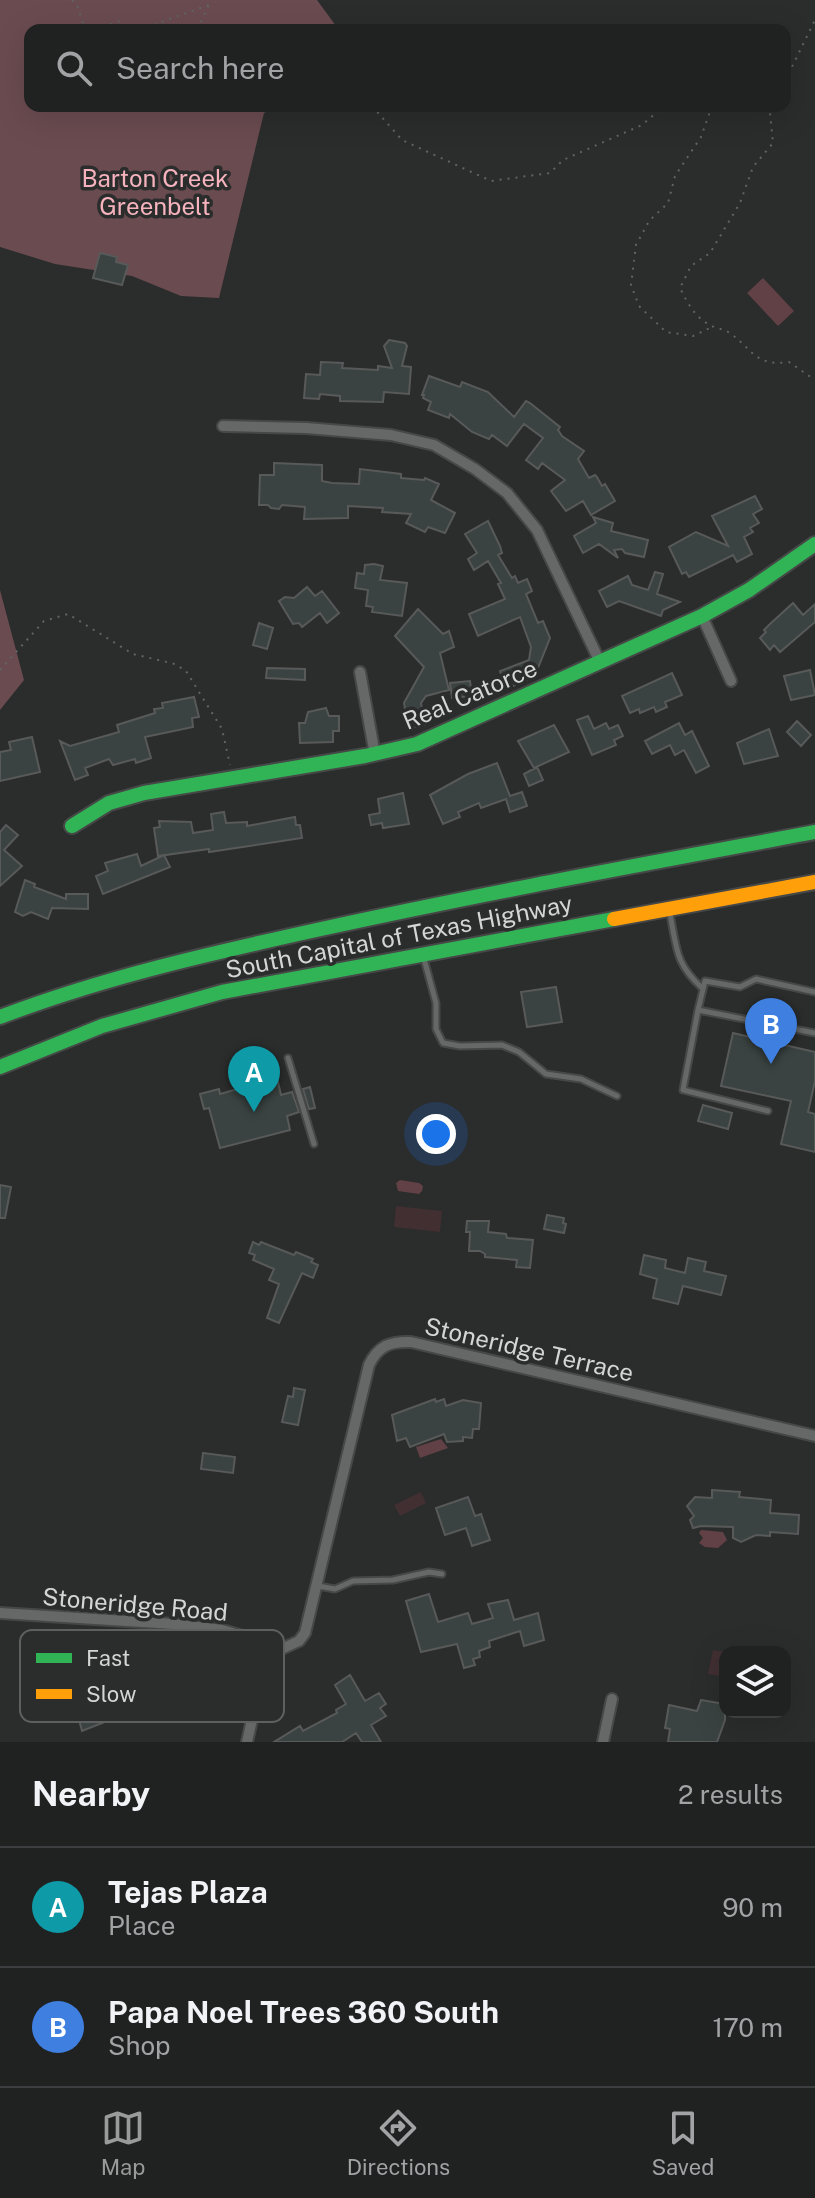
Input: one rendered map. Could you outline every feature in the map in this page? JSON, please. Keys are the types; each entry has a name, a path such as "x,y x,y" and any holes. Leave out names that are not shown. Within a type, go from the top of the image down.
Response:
{"main road":[{"name":"Real Catorce","path":"72,826 109,803 144,793 375,755 417,744 702,616 749,590 815,544"},
{"name":"South Capital of Texas Highway","path":"0,1017 50,997 136,970 427,906 815,832"},
{"name":"South Capital of Texas Highway","path":"0,1067 76,1036 222,992 815,882"}],"street":[{"path":"223,426 306,428 391,435 434,445 475,469 507,493 537,530 600,662"},
{"path":"702,616 731,681"},
{"path":"360,672 375,755"},
{"name":"Stoneridge Terrace","path":"284,1648 299,1641 305,1633 369,1365 378,1350 397,1341 815,1436"},
{"name":"Stoneridge Road","path":"0,1613 222,1630"},
{"path":"603,1742 612,1699"},
{"path":"247,1742 251,1722"}],"lane":[{"path":"669,909 684,971 702,988"},
{"path":"423,955 436,1003 436,1029 443,1043 460,1046 502,1045 519,1052 546,1074 581,1079 617,1096"},
{"path":"768,1111 683,1090 702,988 705,981 740,987 756,979 815,992"},
{"path":"698,1010 815,1033"},
{"path":"288,1058 314,1144"},
{"path":"318,1586 335,1589 353,1581 393,1580 429,1572 442,1574"}],"path":[{"path":"72,0 83,24"},
{"path":"201,24 211,0"},
{"path":"156,24 209,5"},
{"path":"791,69 815,20"},
{"path":"377,112 402,140 491,181 550,173 563,160 642,125 657,112"},
{"path":"710,112 701,137 675,176 668,203 649,221 636,245 631,285 639,306 666,332 693,336 712,327"},
{"path":"770,112 773,143 753,167 740,203 710,253 691,266 680,288 691,310 712,327 727,331 756,358 774,364 789,362 815,380"},
{"path":"0,670 44,621 68,614 133,654 175,664 186,671 222,729 233,778"}],"shaded area":[{"path":"763,278 794,311 778,326 747,293"},
{"path":"400,1180 419,1183 423,1186 422,1191 419,1194 398,1191 396,1183"},
{"path":"396,1206 442,1211 440,1232 394,1227"},
{"path":"441,1439 448,1448 420,1458 416,1447"},
{"path":"421,1492 426,1503 400,1516 394,1505"},
{"path":"701,1530 723,1532 727,1540 718,1548 705,1547 699,1543 703,1538 699,1533"},
{"path":"713,1650 719,1651 719,1676 708,1674"}],"green space":[{"name":"Barton Creek Greenbelt","path":"0,0 317,0 335,24 24,24 24,112 266,112 219,298 181,296 132,276 55,264 0,247"},
{"path":"0,590 24,680 0,710"}],"building":[{"path":"100,253 117,257 116,262 128,265 122,285 93,278"},
{"path":"389,340 407,346 402,366 411,367 409,394 384,392 383,402 340,401 340,396 320,394 319,399 304,398 306,374 320,375 321,362 343,363 342,368 392,368 384,346"},
{"path":"429,376 460,387 462,382 488,392 514,417 526,401 530,403 560,427 558,430 562,436 584,451 578,459 589,478 595,475 602,486 605,484 615,501 591,515 583,501 566,511 551,491 565,480 542,463 538,469 526,460 543,438 524,424 507,446 492,435 489,439 472,432 450,414 449,418 428,410 431,402 422,395"},
{"path":"274,463 322,465 322,481 332,483 359,484 360,469 401,474 401,478 425,478 439,484 431,500 455,513 445,533 428,527 425,532 406,523 411,514 382,512 383,508 348,506 348,518 304,519 305,507 282,505 279,509 259,505 260,475 274,475"},
{"path":"755,496 762,509 753,514 759,523 750,528 753,532 744,537 752,554 737,562 733,555 689,577 686,572 682,574 669,547 696,532 728,546 712,516"},
{"path":"593,517 613,523 611,531 648,540 644,557 625,553 622,549 614,550 618,558 599,544 583,553 574,536 596,523"},
{"path":"488,521 500,546 502,553 498,555 512,578 515,576 518,583 527,579 532,591 526,594 538,623 543,621 550,638 538,668 524,674 527,680 506,689 500,671 529,660 531,647 520,617 478,636 469,614 505,599 498,584 501,583 488,561 474,570 468,559 477,553 465,534"},
{"path":"365,565 383,566 380,580 407,583 402,616 372,612 373,607 366,606 368,590 355,588 357,573 364,574"},
{"path":"655,572 663,574 657,594 680,602 663,610 661,616 619,601 607,607 599,591 628,576 632,585 648,590"},
{"path":"307,587 315,596 322,591 339,613 327,623 320,613 302,627 299,623 293,624 279,601 285,597 294,598"},
{"path":"793,603 803,615 815,604 815,622 780,652 774,645 770,650 760,638 766,632 764,630"},
{"path":"418,609 443,634 449,631 454,647 440,653 449,690 426,696 421,703 425,725 408,728 404,703 424,667 395,636"},
{"path":"259,623 273,628 267,649 253,645"},
{"path":"267,668 305,669 305,680 266,678"},
{"path":"810,670 815,695 791,700 784,676"},
{"path":"672,673 682,695 665,702 667,707 656,712 654,707 640,713 639,709 630,713 622,696"},
{"path":"470,681 472,696 452,698 450,683"},
{"path":"194,697 199,717 192,718 193,727 145,737 151,758 113,765 109,759 85,768 88,775 75,780 60,741 70,746 119,732 117,725 155,713 154,709 163,708 162,703"},
{"path":"326,708 329,716 339,716 339,731 333,731 333,742 300,743 299,723 305,723 308,712"},
{"path":"588,716 594,729 606,723 609,729 618,725 623,736 614,740 616,745 592,755 577,720"},
{"path":"797,721 811,735 801,746 787,732"},
{"path":"679,723 685,735 692,731 709,766 696,773 684,750 675,755 670,745 652,754 645,741"},
{"path":"554,725 569,752 534,768 518,741"},
{"path":"769,729 778,756 744,764 737,743"},
{"path":"32,737 40,772 0,781 0,752 11,750 9,742"},
{"path":"497,763 510,796 522,792 527,806 510,812 506,799 481,808 479,803 458,812 460,817 443,824 430,795 468,774"},
{"path":"537,767 543,780 529,786 524,774"},
{"path":"403,793 409,824 383,828 382,823 371,825 369,815 380,813 378,799"},
{"path":"224,812 226,823 247,822 247,826 295,817 302,838 158,856 154,828 160,827 159,821 191,822 193,833 213,830 211,814"},
{"path":"6,825 18,835 4,850 22,866 0,886 0,832"},
{"path":"137,854 141,866 164,855 170,867 103,894 96,876 108,871 105,863"},
{"path":"25,880 35,884 34,887 66,899 66,894 88,894 88,909 52,908 48,919 31,912 23,916 15,912"},
{"path":"556,987 562,1022 527,1027 521,992"},
{"path":"733,1033 815,1052 815,1081 808,1112 815,1114 815,1152 781,1144 791,1101 721,1086"},
{"path":"277,1078 281,1095 292,1092 299,1112 287,1116 290,1130 220,1148 209,1108 204,1109 200,1094 219,1089 220,1094"},
{"path":"310,1087 315,1108 309,1109 303,1089"},
{"path":"703,1105 732,1113 728,1129 698,1121"},
{"path":"0,1185 11,1187 5,1218 0,1218"},
{"path":"547,1215 564,1218 564,1233 544,1229"},
{"path":"467,1221 489,1221 488,1232 506,1234 507,1238 533,1240 530,1268 516,1267 517,1260 485,1257 480,1251 469,1251"},
{"path":"253,1242 259,1245 261,1242 294,1255 296,1252 313,1259 311,1262 318,1265 313,1278 302,1273 279,1323 267,1318 279,1284 269,1280 274,1269 253,1260 255,1255 249,1253"},
{"path":"644,1255 666,1260 665,1268 685,1273 688,1258 706,1262 704,1271 726,1276 721,1295 683,1286 678,1304 653,1298 657,1279 640,1274"},
{"path":"294,1388 305,1390 298,1425 282,1422 288,1396 293,1397"},
{"path":"435,1399 436,1402 444,1399 446,1406 463,1400 481,1403 479,1429 473,1429 472,1438 463,1437 463,1441 447,1442 444,1434 410,1447 406,1438 397,1441 392,1415"},
{"path":"203,1453 235,1457 233,1473 201,1469"},
{"path":"712,1490 740,1492 739,1497 771,1500 770,1513 799,1515 798,1534 770,1532 770,1536 756,1535 741,1542 733,1538 733,1527 693,1528 690,1520 694,1516 687,1506 695,1497 712,1498"},
{"path":"468,1497 475,1516 481,1514 490,1540 472,1546 466,1528 445,1535 436,1508"},
{"path":"429,1594 438,1622 468,1613 472,1624 493,1618 488,1604 508,1600 514,1620 538,1613 544,1640 524,1646 520,1631 489,1641 490,1647 479,1651 480,1657 473,1659 475,1665 464,1668 457,1644 421,1652 406,1601"},
{"path":"350,1675 365,1701 379,1693 386,1704 380,1708 386,1716 371,1725 381,1742 362,1742 356,1733 342,1742 274,1742 300,1726 303,1731 337,1713 336,1710 346,1704 335,1685"},
{"path":"701,1700 719,1703 719,1718 725,1720 717,1742 668,1742 670,1729 665,1728 669,1705 697,1711"},
{"path":"80,1722 105,1722 82,1731"}],"traffic: fast":[{"path":"72,826 109,803 144,793 365,756 417,744 702,616 749,590 815,544"},
{"path":"0,1017 119,978 280,938 815,832"},
{"path":"0,1067 102,1026 222,992 614,919"}],"traffic: slow":[{"path":"614,919 815,882"}],"place":[{"name":"Papa Noel Trees 360 South","path":"771,1064"},
{"name":"Tejas Plaza","path":"254,1112"}]}
